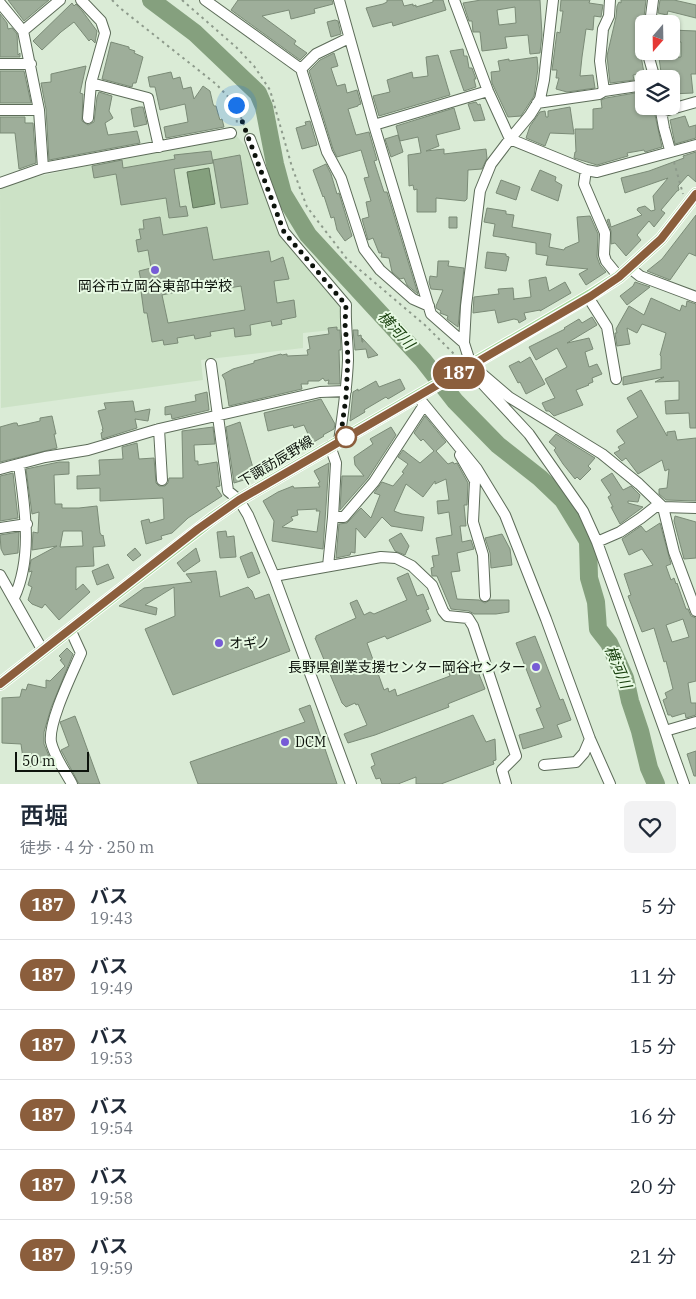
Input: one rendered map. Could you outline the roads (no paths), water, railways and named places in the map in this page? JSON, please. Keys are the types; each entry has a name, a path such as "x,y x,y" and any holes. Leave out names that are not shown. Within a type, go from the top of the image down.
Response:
{"main road":[{"name":"下諏訪辰野線","path":"0,684 213,518 239,500 335,444 421,399 468,368 619,277 661,239 694,197"}],"street":[{"path":"24,31 60,0"},
{"path":"82,0 101,21 105,33 91,83 88,118"},
{"path":"205,0 301,69 327,152 341,178 364,249 380,270 393,282 413,299 429,306"},
{"path":"339,0 374,125 431,314 464,343"},
{"path":"454,0 488,91 510,139 586,170 597,172 696,144"},
{"path":"553,0 544,80 537,103 530,115 491,164 480,191 466,306 464,343 468,368 529,434 582,511 597,542 684,784"},
{"path":"604,91 600,61 602,29 609,16 610,0"},
{"path":"651,15 653,0"},
{"path":"0,3 24,31 39,110 42,168"},
{"path":"301,69 316,54 349,38"},
{"path":"0,64 30,64"},
{"path":"91,83 148,98 159,147"},
{"path":"537,103 599,94 604,91 635,86"},
{"path":"374,125 488,91"},
{"path":"680,105 696,102"},
{"path":"0,110 39,110"},
{"path":"662,115 670,150"},
{"path":"0,183 42,168 231,133"},
{"path":"250,139 284,232 346,305 345,324 348,357 346,391 335,444 336,463 333,517 328,566"},
{"path":"586,170 584,184 604,232 604,255 606,261 619,277"},
{"path":"630,268 640,276 696,297"},
{"path":"588,297 607,326 616,378"},
{"path":"211,364 228,491 239,500 248,515 274,576 351,784"},
{"path":"468,368 482,373 509,397 602,454 639,484 663,507 674,552 696,611"},
{"path":"1,466 19,465 45,457 88,450 159,429 320,392 346,391"},
{"path":"333,517 344,517 374,482 421,399 478,469 505,515 590,739 610,784"},
{"path":"159,429 162,480"},
{"path":"459,447 457,450 475,481 473,522 483,555 485,596"},
{"path":"14,598 21,582 27,524 19,465"},
{"path":"597,542 620,532 655,507 696,508"},
{"path":"0,528 27,524"},
{"path":"274,576 381,558 396,558 412,566 432,585 447,616 468,618 473,626 516,756 502,770 506,784"},
{"path":"0,575 42,651"},
{"path":"70,629 81,652 56,714 51,742 72,784"},
{"path":"665,731 696,722"},
{"path":"544,765 576,762 584,753 590,739"}],"waterway":[{"name":"横河川","path":"151,0 195,33 258,93 264,107 283,194 308,235 423,360 455,401 498,445 540,478 563,500 588,541 589,578 596,602 598,629 609,643 625,678 649,768 656,784"}],"place":[{"name":"岡谷市立岡谷東部中学校","path":"155,270"},
{"name":"オギノ","path":"219,643"},
{"name":"長野県創業支援センター岡谷センター","path":"536,667"},
{"name":"DCM","path":"285,742"}]}
